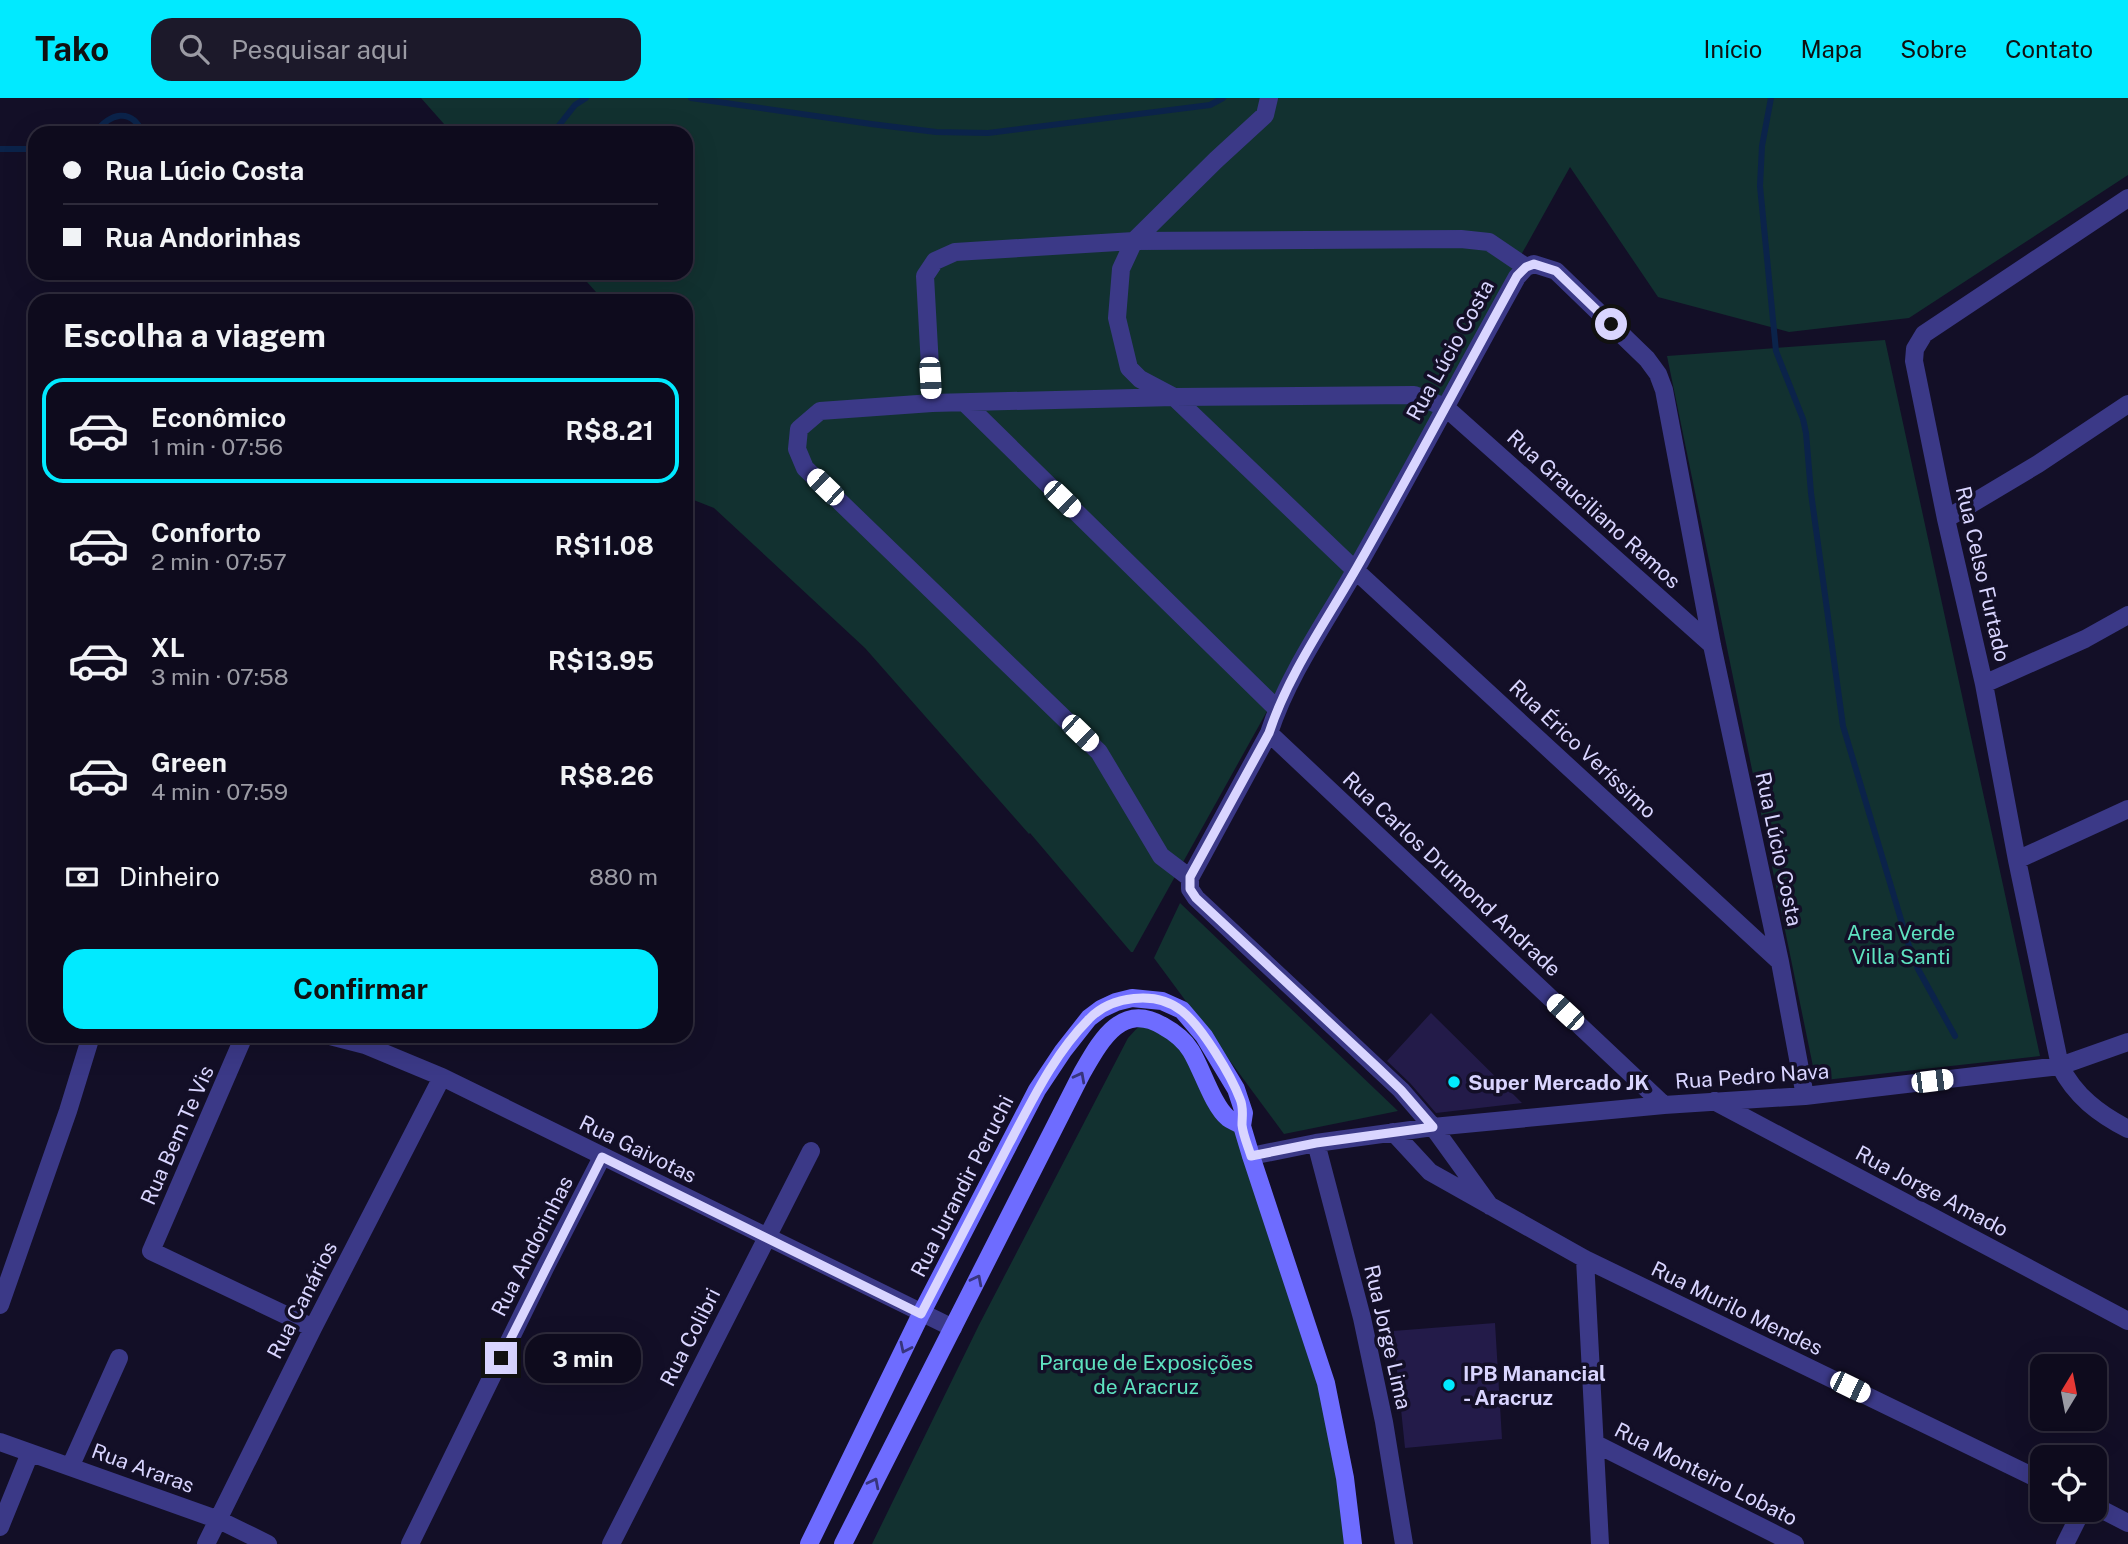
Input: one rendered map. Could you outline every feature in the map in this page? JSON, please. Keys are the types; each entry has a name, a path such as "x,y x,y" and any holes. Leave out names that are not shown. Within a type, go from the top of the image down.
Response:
{"street":[{"path":"1174,397 1140,379 1129,368 1117,318 1121,269 1134,241 1265,116 1269,98"},
{"name":"Rua Celso Furtado","path":"2060,1066 1984,684 1946,519 1914,361 1915,349 1924,334 2128,198"},
{"path":"932,403 925,276 935,261 955,252 1134,241 1461,239 1489,242 1526,267"},
{"name":"Rua Lúcio Costa","path":"1190,877 1269,733 1277,709 1299,666 1517,276 1526,267 1534,264 1556,271 1647,359 1658,374 1668,405 1712,645 1780,962 1805,1096"},
{"path":"1433,1127 1385,1075 1196,898 1190,889 1190,877 1161,856 1099,752 805,468 797,449 799,429 820,411 932,403 1174,397 1414,396 1445,407"},
{"name":"Rua Érico Veríssimo","path":"1174,397 1355,570 1780,962"},
{"path":"965,403 1277,709"},
{"path":"1946,519 2038,464 2128,404"},
{"name":"Rua Grauciliano Ramos","path":"1445,407 1712,645"},
{"path":"1984,684 2085,639 2128,615"},
{"name":"Rua Carlos Drumond Andrade","path":"1269,733 1664,1105"},
{"path":"2017,860 2128,809"},
{"name":"Rua Jurandir Peruchi","path":"809,1544 921,1314 1037,1090 1089,1018 1116,1002 1132,998 1147,998 1175,1006 1195,1024 1228,1074 1242,1102 1242,1126 1326,1383 1345,1478 1353,1544"},
{"path":"843,1544 1082,1073 1109,1031 1119,1023 1149,1020 1179,1037 1190,1049 1227,1117 1242,1126"},
{"name":"Rua Pedro Nava","path":"1251,1156 1316,1143 1433,1127 1664,1105 1805,1096 2060,1066 2128,1042"},
{"path":"0,1305 89,1043"},
{"name":"Rua Bem Te Vis","path":"241,1043 151,1251 313,1328"},
{"name":"Rua Gaivotas","path":"357,1043 442,1077 953,1328"},
{"path":"2060,1066 2067,1081 2079,1096 2128,1129"},
{"name":"Rua Canários","path":"206,1544 442,1077"},
{"name":"Rua Jorge Amado","path":"1714,1101 2128,1321"},
{"name":"Rua Murilo Mendes","path":"1433,1127 1490,1206"},
{"name":"Rua Murilo Mendes","path":"1393,1132 1430,1172 1585,1259 2030,1475"},
{"name":"Rua Jorge Lima","path":"1316,1143 1362,1318 1384,1422 1404,1544"},
{"name":"Rua Colibri","path":"611,1544 811,1151"},
{"name":"Rua Andorinhas","path":"410,1544 602,1157"},
{"path":"1585,1259 1600,1544"},
{"path":"71,1465 119,1358"},
{"name":"Rua Araras","path":"0,1442 71,1465 219,1520 268,1544"},
{"name":"Rua Monteiro Lobato","path":"1596,1444 1796,1544"},
{"path":"0,1527 30,1453"},
{"path":"2107,1512 2128,1523"},
{"path":"2064,1544 2076,1522"}],"green space":[{"path":"421,98 2128,98 2128,175 1909,318 1789,332 1658,297 1570,167 1131,952 1030,833 865,648 714,508 693,500 693,294 598,294 585,280 693,280 693,126 446,126"},
{"name":"Area Verde Villa Santi","path":"1885,340 2040,1056 1816,1081 1667,356"},
{"path":"1180,903 1398,1111 1284,1134 1154,958"},
{"name":"Parque de Exposições de Aracruz","path":"1139,1026 1181,1029 1191,1035 1246,1145 1310,1322 1349,1544 872,1544 979,1325 1128,1038"}],"building":[{"name":"Super Mercado JK","path":"1431,1013 1522,1103 1436,1113 1387,1061"},
{"name":"IPB Manancial - Aracruz","path":"1495,1323 1502,1439 1405,1448 1393,1331"}],"waterway":[{"path":"558,126 575,105 586,98"},
{"path":"691,98 936,132 988,133 1210,105 1223,98"},
{"path":"1771,98 1762,146 1760,186 1776,351 1806,433 1811,493 1843,726 1908,943 1918,969 1955,1036"},
{"path":"101,126 120,116 133,119 139,126"},
{"path":"0,149 28,149"}],"place":[{"name":"Super Mercado JK","path":"1454,1082"},
{"name":"IPB Manancial - Aracruz","path":"1449,1385"}],"route":[{"path":"501,1358 602,1157 921,1314 1037,1090 1063,1051 1089,1018 1116,1002 1132,998 1147,998 1175,1006 1195,1024 1242,1102 1242,1126 1251,1156 1316,1143 1433,1127 1401,1090 1196,898 1190,889 1190,877 1269,733 1277,709 1299,666 1517,276 1526,267 1534,264 1556,271 1611,324"}]}
